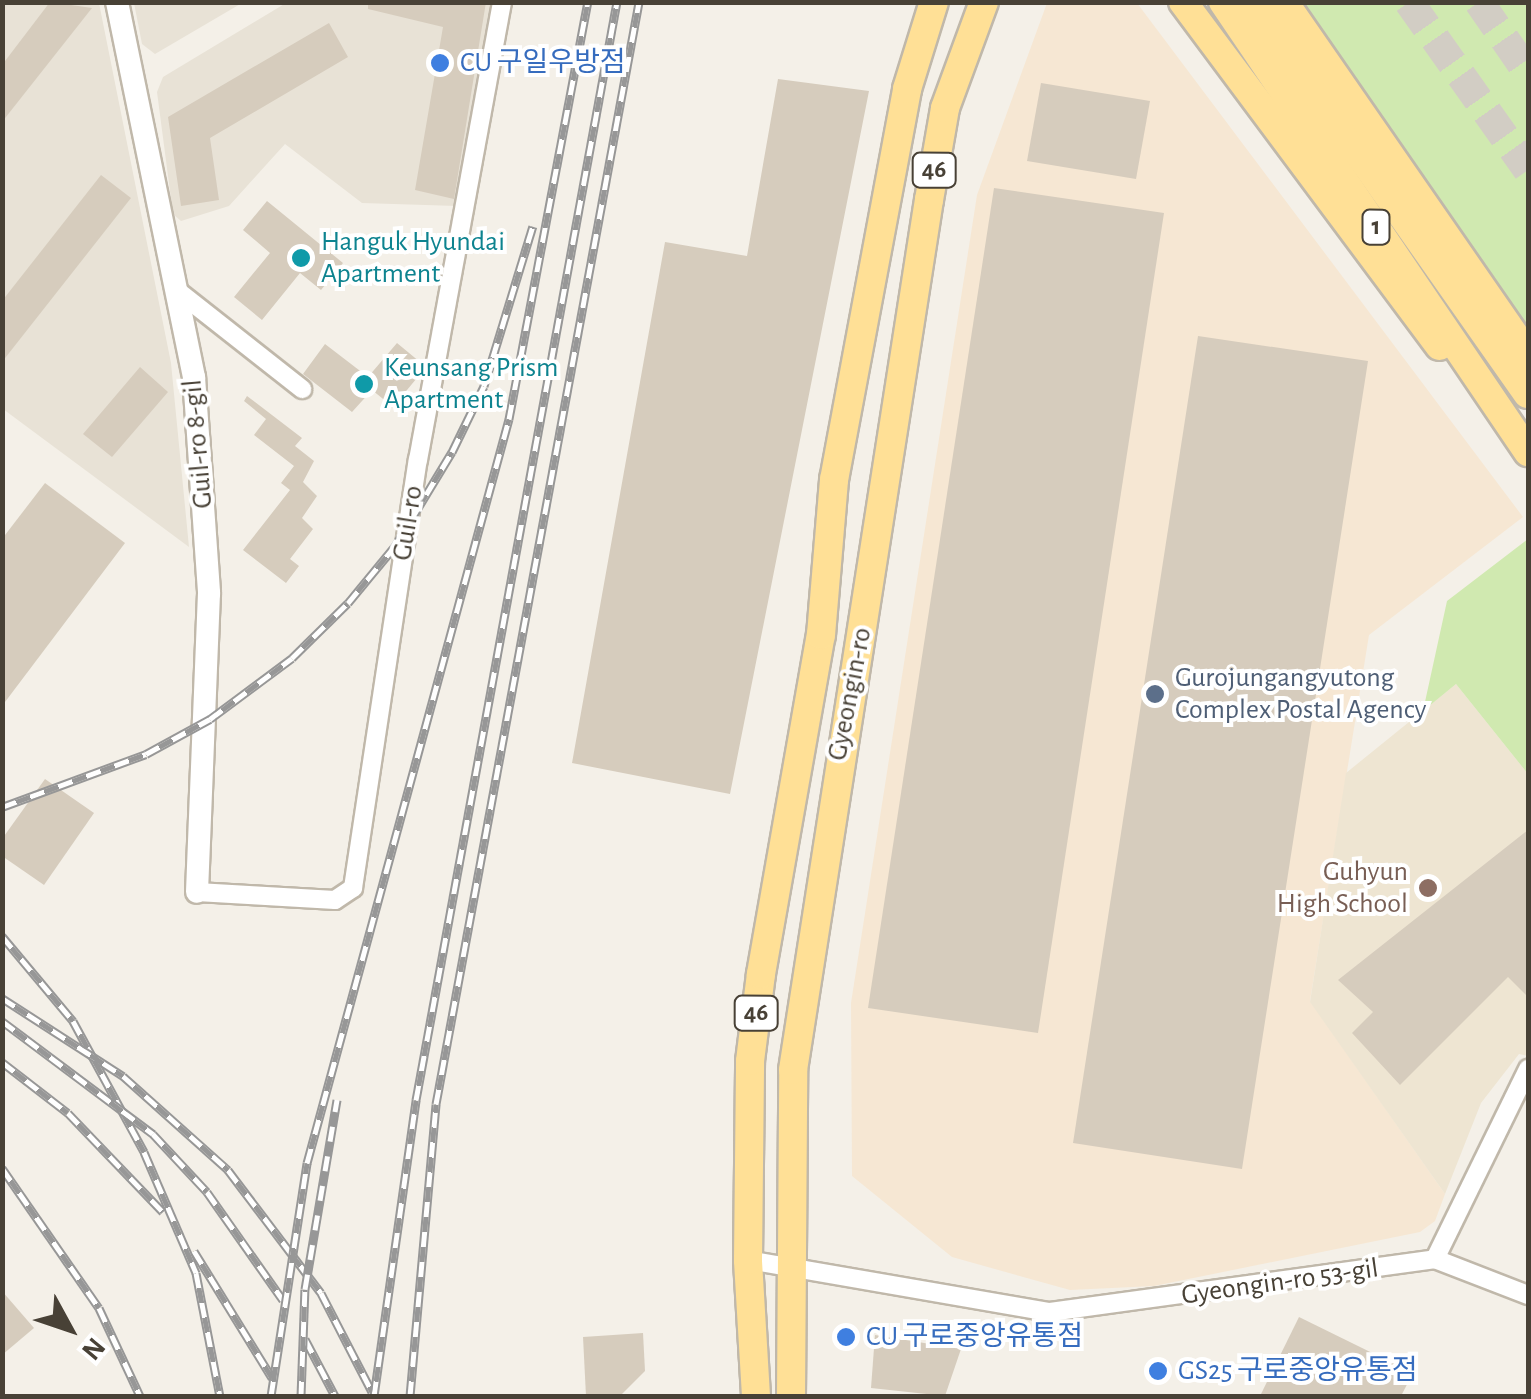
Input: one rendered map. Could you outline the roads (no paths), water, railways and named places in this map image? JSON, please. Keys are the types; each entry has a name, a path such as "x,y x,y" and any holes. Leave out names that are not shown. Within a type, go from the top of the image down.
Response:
{"main road":[{"name":"Gyeongin-ro","path":"756,1396 748,1260 750,1061 761,974 820,635 834,480 907,89 934,2"},
{"name":"Gyeongin-ro","path":"791,1396 793,1070 834,777 884,520 945,108 984,2"},
{"path":"1183,2 1395,296 1502,416"},
{"name":"1","path":"1222,2 1528,452"},
{"name":"1","path":"1252,2 1528,394"},
{"path":"1284,2 1528,354"}],"street":[{"name":"Guil-ro 8-gil","path":"117,2 194,378 210,584 197,892"},
{"name":"Guil-ro","path":"197,892 335,900 352,888 418,460 502,2"},
{"path":"176,289 302,390"},
{"path":"1528,1069 1435,1259 1528,1295"},
{"name":"Gyeongin-ro 53-gil","path":"748,1260 789,1264 1025,1309 1272,1286 1435,1259"}],"tunnel":[{"path":"1409,2 1528,170"},
{"path":"1479,2 1528,73"}],"railway":[{"path":"271,1396 307,1163 509,419 588,2"},
{"path":"374,1396 416,1100 617,2"},
{"path":"410,1396 436,1104 639,2"},
{"path":"2,807 146,754 210,719 292,658 348,603 395,546 452,452 484,386 533,226"},
{"path":"2,936 73,1021 144,1152 196,1273 220,1396"},
{"path":"2,998 123,1076 228,1170 321,1293 372,1392"},
{"path":"2,1021 153,1134 207,1192 283,1300"},
{"path":"2,1062 68,1113 163,1212"},
{"path":"301,1396 305,1289 337,1100"},
{"path":"2,1168 99,1308 140,1396"},
{"path":"194,1251 272,1378"},
{"path":"305,1339 335,1396"}],"place":[{"name":"CU 구일우방점","path":"440,63"},
{"name":"Hanguk Hyundai Apartment","path":"301,258"},
{"name":"Keunsang Prism Apartment","path":"364,384"},
{"name":"Gurojungangyutong Complex Postal Agency","path":"1155,694"},
{"name":"Guhyun High School","path":"1428,888"},
{"name":"CU 구로중앙유통점","path":"846,1337"},
{"name":"GS25 구로중앙유통점","path":"1158,1371"}]}
